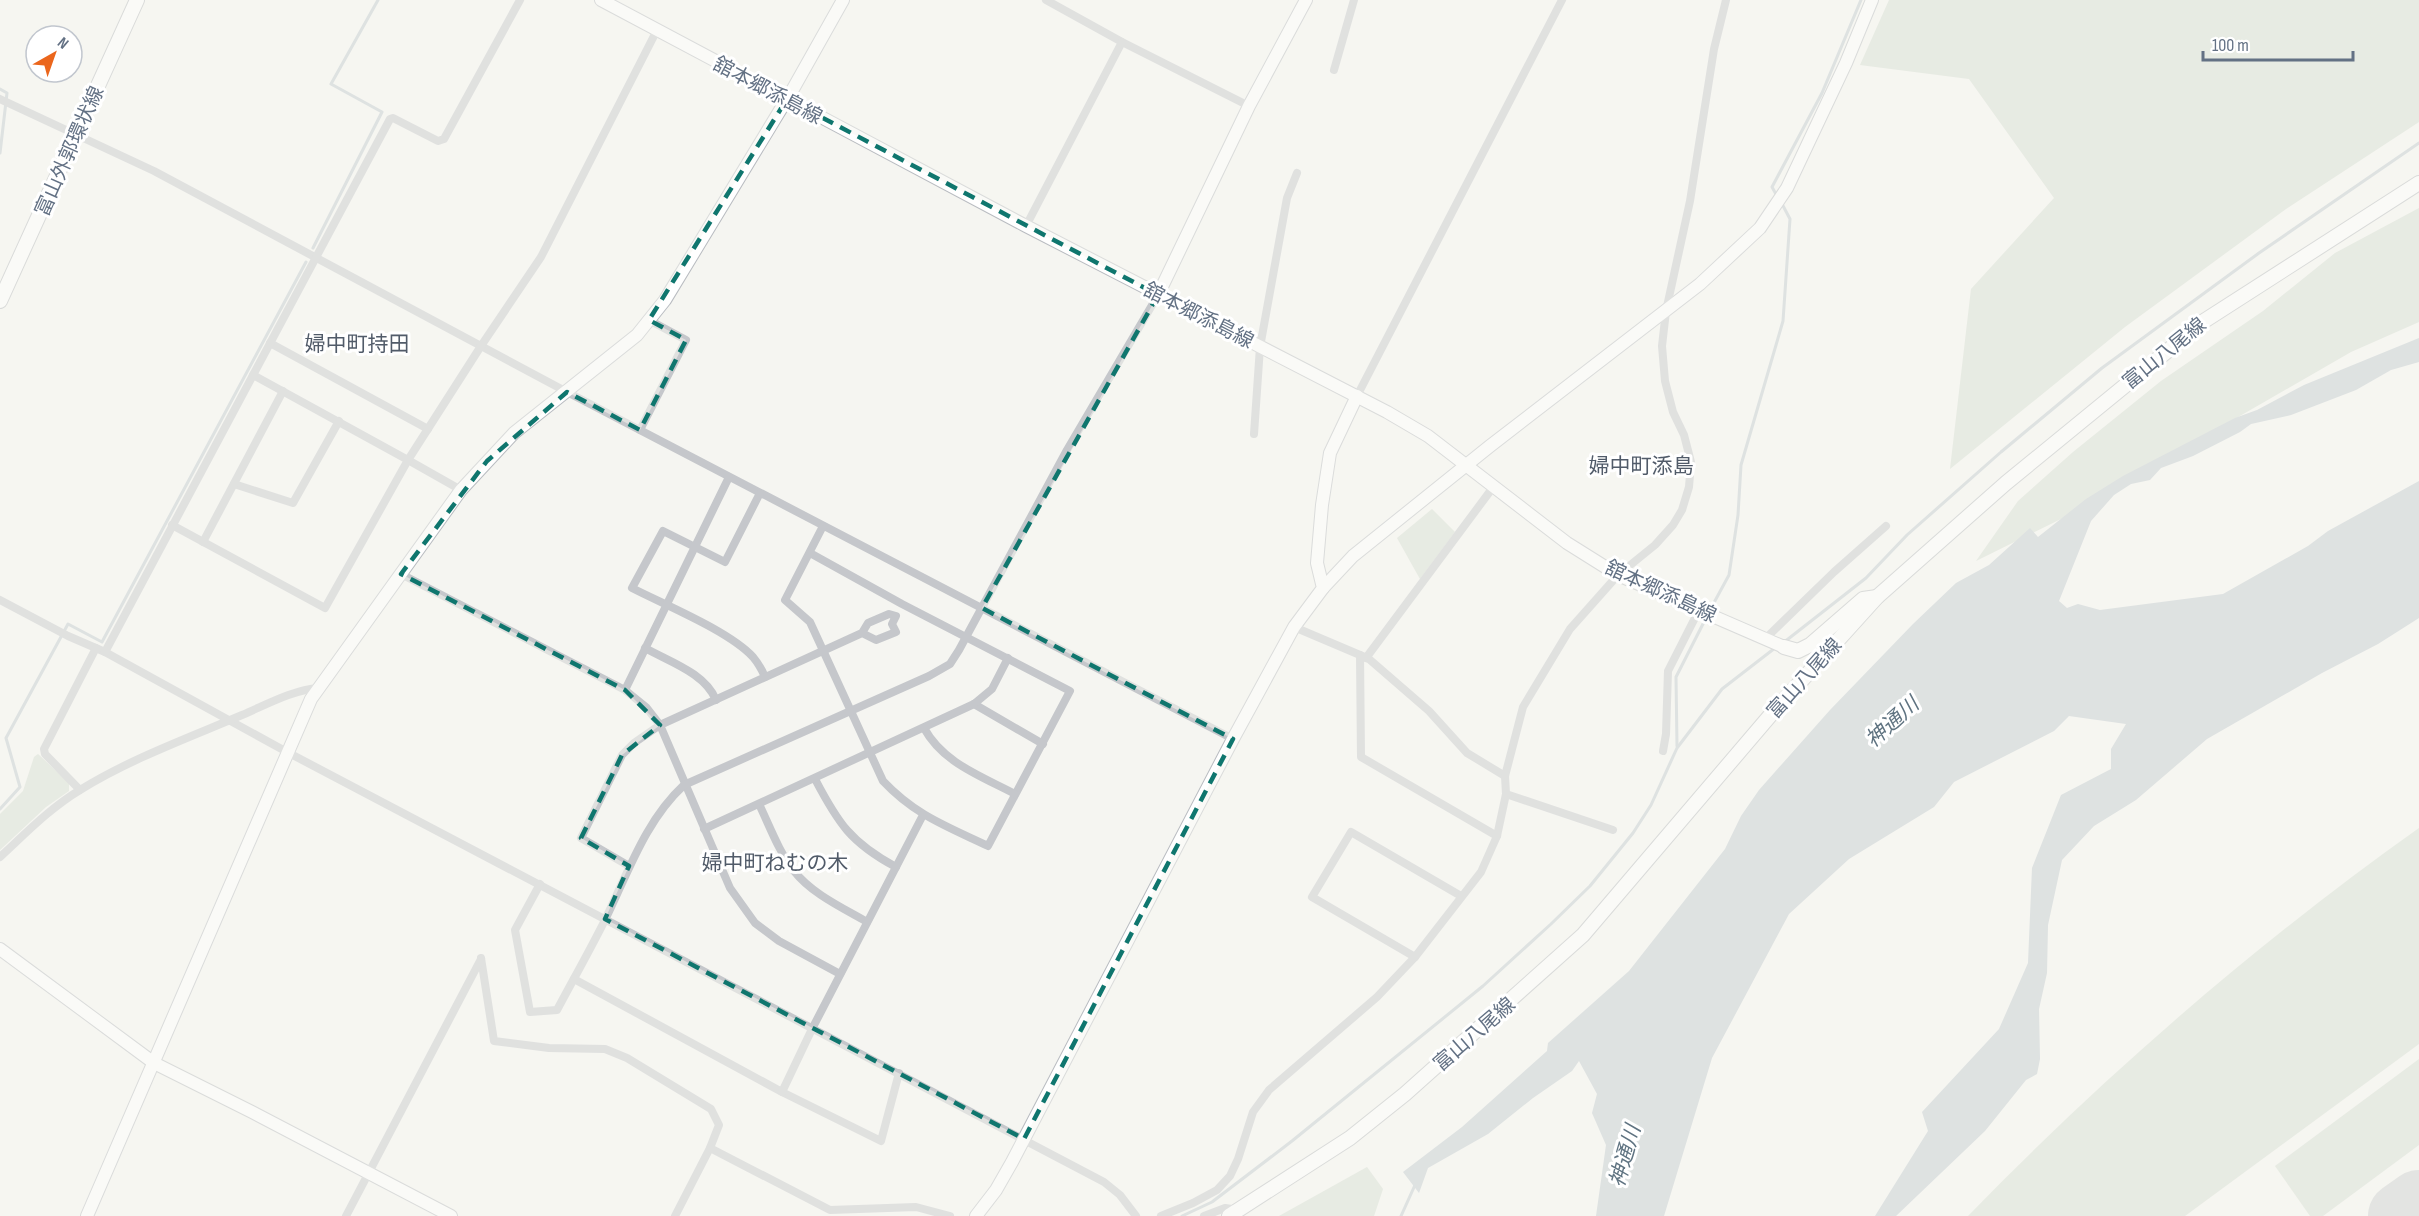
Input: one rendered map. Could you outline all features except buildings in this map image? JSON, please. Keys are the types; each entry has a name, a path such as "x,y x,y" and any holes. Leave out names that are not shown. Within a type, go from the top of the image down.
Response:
{"main road":[{"name":"富山外郭環状線","path":"0,301 137,0"},
{"name":"富山八尾線","path":"1234,1213 1350,1138 1405,1094 1583,935 1774,711 1877,597 2006,483 2204,321 2419,183"},
{"path":"1776,644 1798,651 1810,645 1863,599 1877,597"}],"street":[{"path":"105,652 390,119 393,118 438,141 444,139 520,0"},
{"name":"舘本郷添島線","path":"601,0 1026,226 1357,396 1428,436 1567,543 1618,575 1776,644"},
{"path":"87,1216 311,699 461,490 514,432 637,335 665,300 787,99 843,0"},
{"path":"1046,0 1062,4 1122,42 1249,106"},
{"path":"540,884 515,930 531,1012 557,1010 605,919 629,866 658,814 668,800 684,785 928,676 950,664 1067,450 1158,295 1249,106 1306,0"},
{"path":"1334,70 1354,0"},
{"path":"1323,588 1317,563 1322,505 1330,453 1357,396 1562,0"},
{"path":"1161,1216 1217,1190 1230,1176 1253,1112 1269,1090 1377,997 1414,957 1480,872 1497,836 1506,794 1505,776 1523,707 1570,629 1618,575 1655,544 1673,525 1682,510 1689,487 1691,462 1684,435 1673,412 1665,381 1662,346 1666,311 1690,201 1714,49 1726,0"},
{"path":"976,1216 996,1190 1294,627 1323,588 1353,556 1466,465 1700,284 1760,228 1787,188 1846,63 1872,0"},
{"path":"172,525 325,608 408,460 541,257 657,30"},
{"path":"1026,226 1122,42"},
{"path":"0,99 154,171 567,392 1233,739"},
{"path":"1254,434 1260,347 1287,198 1297,173"},
{"path":"640,430 686,340 649,320"},
{"path":"270,343 428,429"},
{"path":"253,375 461,490"},
{"path":"203,542 284,391"},
{"path":"234,484 293,504 339,421"},
{"path":"625,690 729,477"},
{"path":"1494,486 1363,657 1361,757 1497,836"},
{"path":"760,493 725,562 663,531 632,588 746,650 756,660 765,677"},
{"path":"810,553 902,604 1070,691 988,846 923,815 901,800 883,781 810,622 785,600 823,526"},
{"path":"1776,644 1834,572 1886,526"},
{"path":"401,574 625,690 646,707 660,725 730,888 755,923 779,941 840,974"},
{"path":"0,600 105,652 287,752 1023,1138 1104,1182 1120,1195 1136,1216"},
{"path":"862,633 876,640 896,632 892,624 902,604"},
{"path":"1663,751 1666,734 1668,671 1699,610"},
{"path":"629,866 581,838 622,755 634,743 660,725 862,633 868,623 889,614 896,616"},
{"path":"1294,627 1363,657 1430,711 1467,753 1505,776"},
{"path":"80,790 45,754 44,749 96,648"},
{"path":"645,648 702,679 712,689 716,700"},
{"path":"704,830 975,704 992,689 1008,658"},
{"path":"0,857 39,820 80,790 148,756 294,693 319,688"},
{"path":"975,704 1043,744"},
{"path":"924,728 932,742 952,761 1015,794"},
{"path":"815,779 835,817 852,837 873,855 896,867"},
{"path":"1506,794 1613,830"},
{"path":"759,804 784,857 796,873 824,897 867,922"},
{"path":"782,1092 812,1029 923,815"},
{"path":"1414,957 1312,897 1351,832 1461,896"},
{"path":"0,949 154,1063 451,1216"},
{"path":"346,1216 481,958 494,1041 549,1048 605,1049 627,1058 711,1109 719,1125 710,1148 675,1216"},
{"path":"574,979 782,1092 881,1141 899,1073"},
{"path":"710,1148 830,1210 916,1207 950,1216"},
{"path":"1204,1216 1225,1208 1234,1213"}],"highlighted area":[{"path":"787,99 1158,295 982,608 1233,739 1024,1139 605,919 629,866 581,838 622,755 660,725 625,690 401,574 487,461 567,392 640,430 686,340 649,320"}],"shaded area":[{"path":"1889,0 2419,0 2419,122 2286,209 2125,327 1950,469 1971,289 2054,198 1969,79 1860,65"},
{"path":"2419,208 2419,322 2351,352 2063,518 1976,561 2018,501 2073,452 2161,381 2263,311 2335,253"},
{"path":"1432,509 1455,532 1420,579 1397,538"},
{"path":"38,754 69,783 69,791 46,807 0,850 0,814 23,791 34,757"},
{"path":"2419,828 2419,1044 2185,1216 1968,1216 2074,1112 2184,1012 2300,917"},
{"path":"2419,1059 2419,1145 2323,1216 2310,1216 2275,1166"},
{"path":"1367,1167 1383,1189 1374,1216 1279,1216"}],"water":[{"name":"神通川","path":"2419,338 2419,362 2391,370 2356,390 2291,415 2251,424 2193,456 2161,468 2150,480 2131,484 2114,495 2091,521 2059,601 2067,608 2078,604 2100,610 2223,594 2308,546 2328,531 2419,481 2419,618 2378,644 2322,673 2207,739 2136,800 2094,826 2062,860 2048,925 2047,973 2039,1009 2040,1059 2037,1074 2026,1080 1985,1131 1896,1216 1875,1216 1928,1131 1922,1112 1999,1029 2028,963 2032,868 2061,795 2111,769 2111,749 2126,724 2069,716 2054,731 1954,782 1934,807 1849,859 1789,914 1712,1058 1664,1216 1596,1216 1606,1145 1592,1113 1597,1094 1579,1061 1572,1071 1533,1098 1488,1134 1428,1168 1419,1193 1403,1172 1462,1127 1547,1051 1548,1043 1629,971 1725,849 1741,816 1759,790 1830,710 1956,583 1989,565 2030,528 2038,537 2086,499 2123,476 2304,385"}],"waterway":[{"path":"313,248 382,112 331,84 378,0"},
{"path":"1777,196 1772,187 1822,93 1861,0"},
{"path":"0,89 7,93 0,153"},
{"path":"1783,643 1866,578 1907,535 2001,452 2102,368 2259,253 2419,143"},
{"path":"1710,610 1729,575 1738,515 1741,465 1783,321 1790,219 1781,202"},
{"path":"0,809 20,787 6,738 68,624 102,642 306,262"},
{"path":"1677,746 1676,677 1707,616"},
{"path":"1182,1216 1212,1202 1292,1141 1483,986 1551,924 1590,886 1633,833 1651,805 1677,748 1722,689 1775,648"},
{"path":"1401,1216 1415,1185"}],"runway":[{"path":"2402,1216 2419,1204"}],"district":[{"name":"婦中町持田","path":"357,344"},
{"name":"婦中町添島","path":"1641,466"},
{"name":"婦中町ねむの木","path":"775,863"}]}
